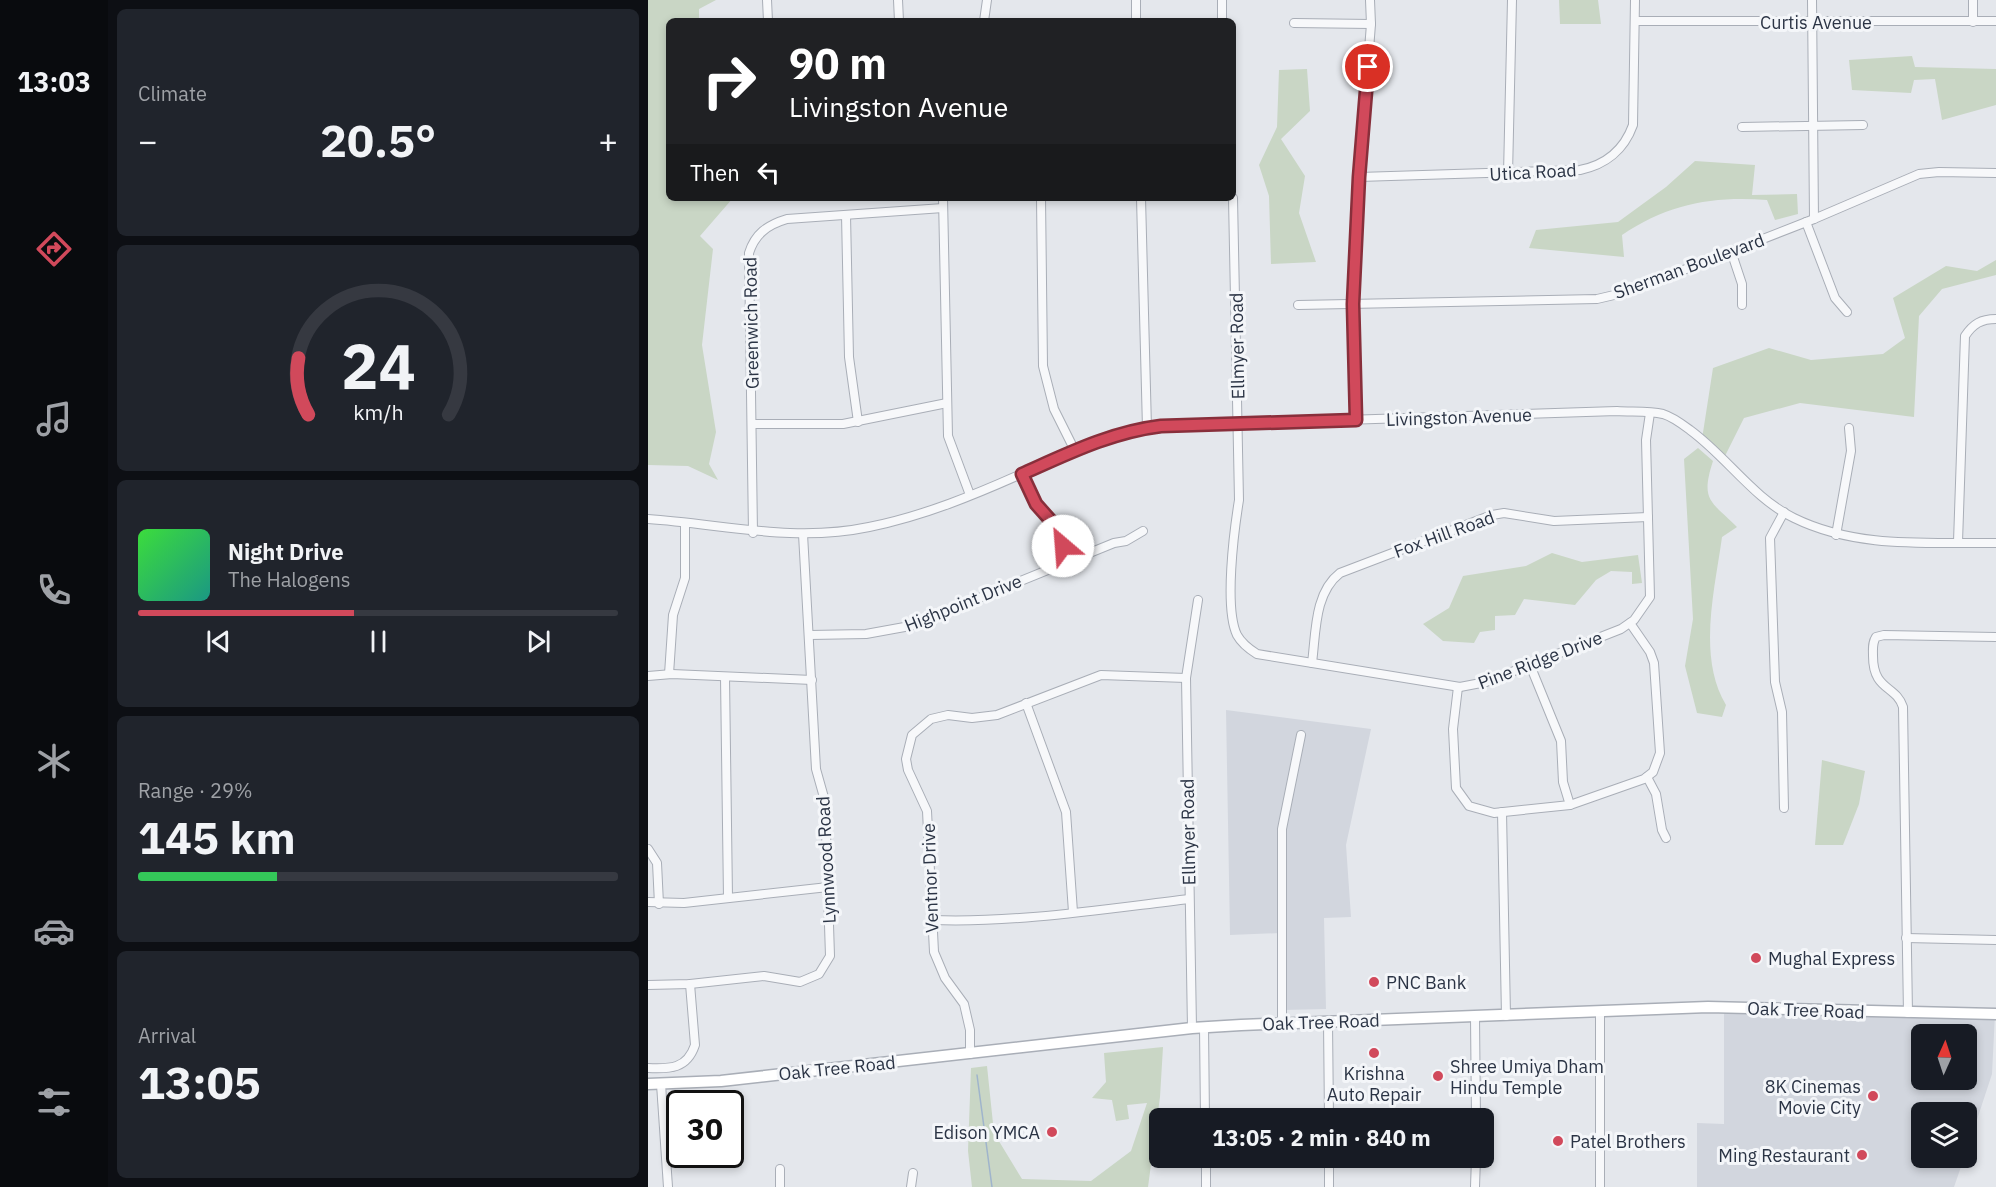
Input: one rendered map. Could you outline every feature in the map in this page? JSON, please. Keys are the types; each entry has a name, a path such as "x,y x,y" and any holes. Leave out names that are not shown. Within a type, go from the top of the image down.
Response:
{"main road":[{"name":"Oak Tree Road","path":"648,1084 730,1080 1192,1028 1282,1023 1708,1007 1996,1014"}],"street":[{"path":"767,0 768,18"},
{"path":"898,0 899,18"},
{"path":"984,18 987,0"},
{"path":"1136,0 1137,18"},
{"path":"1222,0 1222,18"},
{"path":"1356,420 1353,304 1359,177 1371,24 1370,0"},
{"path":"1508,174 1512,0"},
{"name":"Utica Road","path":"1359,177 1508,174 1593,167 1605,161 1624,144 1633,125 1635,0"},
{"path":"1812,0 1813,126 1810,220 1835,298 1847,312"},
{"path":"1973,0 1973,22"},
{"name":"Curtis Avenue","path":"1635,21 1996,21"},
{"path":"1294,23 1371,24"},
{"path":"1742,127 1863,124"},
{"name":"Sherman Boulevard","path":"1298,305 1598,298 1627,292 1926,172 1996,173"},
{"path":"943,201 947,403 951,448 970,495"},
{"path":"1041,201 1044,366 1054,409 1075,451"},
{"path":"1141,201 1147,428"},
{"name":"Ellmyer Road","path":"1233,201 1239,500 1233,538 1232,580 1234,626 1238,637"},
{"name":"Greenwich Road","path":"753,532 749,253 753,240 766,227 787,219 943,208"},
{"path":"846,215 849,357 858,422"},
{"path":"1731,251 1742,284 1742,305"},
{"path":"1958,542 1965,336 1977,323 1986,319 1996,319"},
{"path":"752,424 858,422 947,403"},
{"name":"Livingston Avenue","path":"648,519 753,532 803,534 868,528 928,511 1114,436 1147,428 1617,411 1650,413 1672,418 1709,443 1762,497 1784,512 1836,534 1878,542 1996,543"},
{"name":"Pine Ridge Drive","path":"1238,637 1246,647 1257,654 1458,687 1486,682 1630,623 1648,604 1650,597 1646,440 1650,413"},
{"path":"1836,534 1851,450 1849,428"},
{"path":"1022,474 1036,504 1057,532 1069,561"},
{"path":"1784,512 1770,538 1775,682 1782,712 1784,808"},
{"name":"Fox Hill Road","path":"1312,663 1321,602 1326,588 1340,573 1492,515 1504,513 1554,521 1648,517"},
{"path":"669,674 673,615 685,578 685,523"},
{"name":"Highpoint Drive","path":"810,635 878,633 910,626 1069,561 1126,541 1143,531"},
{"name":"Lynnwood Road","path":"648,985 690,984 764,976 800,982 819,974 828,963 831,949 825,801 816,769 803,534"},
{"name":"Ellmyer Road","path":"1192,1028 1186,678 1198,600"},
{"path":"1458,687 1454,729 1456,788 1469,806 1482,811 1502,812 1570,805 1647,777 1653,772 1660,753 1654,663 1650,652 1630,623"},
{"path":"1908,1013 1904,715 1902,703 1879,681 1873,668 1873,647 1876,637 1884,635 1996,637"},
{"path":"1530,665 1561,741 1563,782 1570,805"},
{"path":"648,676 669,674 812,680"},
{"name":"Ventnor Drive","path":"970,1054 964,1004 936,963 927,811 908,770 906,759 908,743 917,728 931,718 948,715 989,717 1101,675 1186,678"},
{"path":"725,677 728,898"},
{"path":"1026,703 1066,812 1073,912"},
{"path":"1282,1023 1282,829 1301,735"},
{"path":"1647,777 1656,794 1662,830 1666,838"},
{"path":"1502,812 1506,1016"},
{"path":"648,849 657,863 659,904"},
{"path":"648,903 728,898 828,887"},
{"path":"932,920 977,921 1189,899"},
{"path":"1906,938 1996,939"},
{"path":"648,1068 675,1068 684,1064 692,1053 695,1045 690,984"},
{"path":"1600,1012 1600,1187"},
{"path":"1475,1017 1476,1108"},
{"path":"1328,1022 1329,1108"},
{"path":"1204,1028 1205,1108"},
{"path":"661,1084 668,1187"},
{"path":"1206,1168 1206,1187"},
{"path":"1329,1168 1329,1187"},
{"path":"1475,1187 1476,1168"},
{"path":"780,1169 780,1187"},
{"path":"911,1187 913,1173"}],"shaded area":[{"path":"1226,710 1371,729 1346,845 1351,917 1324,918 1326,1009 1283,1010 1281,933 1230,935"},
{"path":"1724,1008 1995,1014 1992,1074 1977,1120 1977,1102 1911,1102 1911,1168 1961,1168 1954,1187 1697,1187 1697,1123 1724,1124"}],"green space":[{"path":"648,0 716,0 699,9 699,18 666,18 666,201 730,201 700,236 713,249 702,345 716,432 709,464 718,480 688,466 648,465"},
{"path":"1559,0 1598,0 1601,24 1560,24"},
{"path":"1912,56 1915,67 1996,69 1996,105 1942,120 1935,79 1914,80 1911,93 1852,90 1849,60"},
{"path":"1307,69 1310,111 1281,139 1305,176 1299,213 1316,262 1271,264 1269,196 1259,165 1277,127 1279,70"},
{"path":"1695,161 1755,165 1752,195 1797,194 1798,214 1775,220 1767,200 1709,201 1691,204 1656,216 1622,235 1624,257 1529,248 1536,230 1618,222 1666,187"},
{"path":"1996,260 1996,275 1942,289 1919,316 1914,417 1800,403 1744,418 1724,458 1702,439 1713,368 1769,348 1811,360 1883,354 1905,338 1893,298 1946,266 1977,271"},
{"path":"1698,448 1713,461 1708,485 1710,499 1737,527 1722,537 1710,622 1712,666 1717,686 1726,705 1722,717 1697,713 1685,666 1693,619 1684,459"},
{"path":"1552,553 1582,562 1638,555 1642,583 1632,584 1632,572 1611,571 1596,580 1575,605 1524,599 1515,615 1495,616 1495,630 1480,632 1474,643 1443,641 1423,624 1449,608 1463,576 1526,566"},
{"path":"1822,760 1865,771 1859,804 1843,845 1815,845"},
{"path":"1163,1047 1159,1108 1149,1108 1151,1168 1148,1187 972,1187 968,1151 971,1068 987,1066 994,1133 1022,1179 1091,1181 1131,1151 1147,1103 1127,1105 1129,1119 1116,1121 1112,1100 1092,1098 1106,1082 1104,1053"}],"waterway":[{"path":"977,1075 992,1187"}],"place":[{"name":"Mughal Express","path":"1756,958"},
{"name":"PNC Bank","path":"1374,982"},
{"name":"Krishna Auto Repair","path":"1374,1053"},
{"name":"Shree Umiya Dham Hindu Temple","path":"1438,1076"},
{"name":"8K Cinemas Movie City","path":"1873,1096"},
{"name":"Edison YMCA","path":"1052,1132"},
{"name":"Patel Brothers","path":"1558,1141"},
{"name":"Ming Restaurant","path":"1862,1155"}],"route":[{"path":"1063,546 1052,522 1036,504 1022,474 1091,443 1130,431 1161,426 1356,420 1353,304 1359,177 1368,67"}]}
